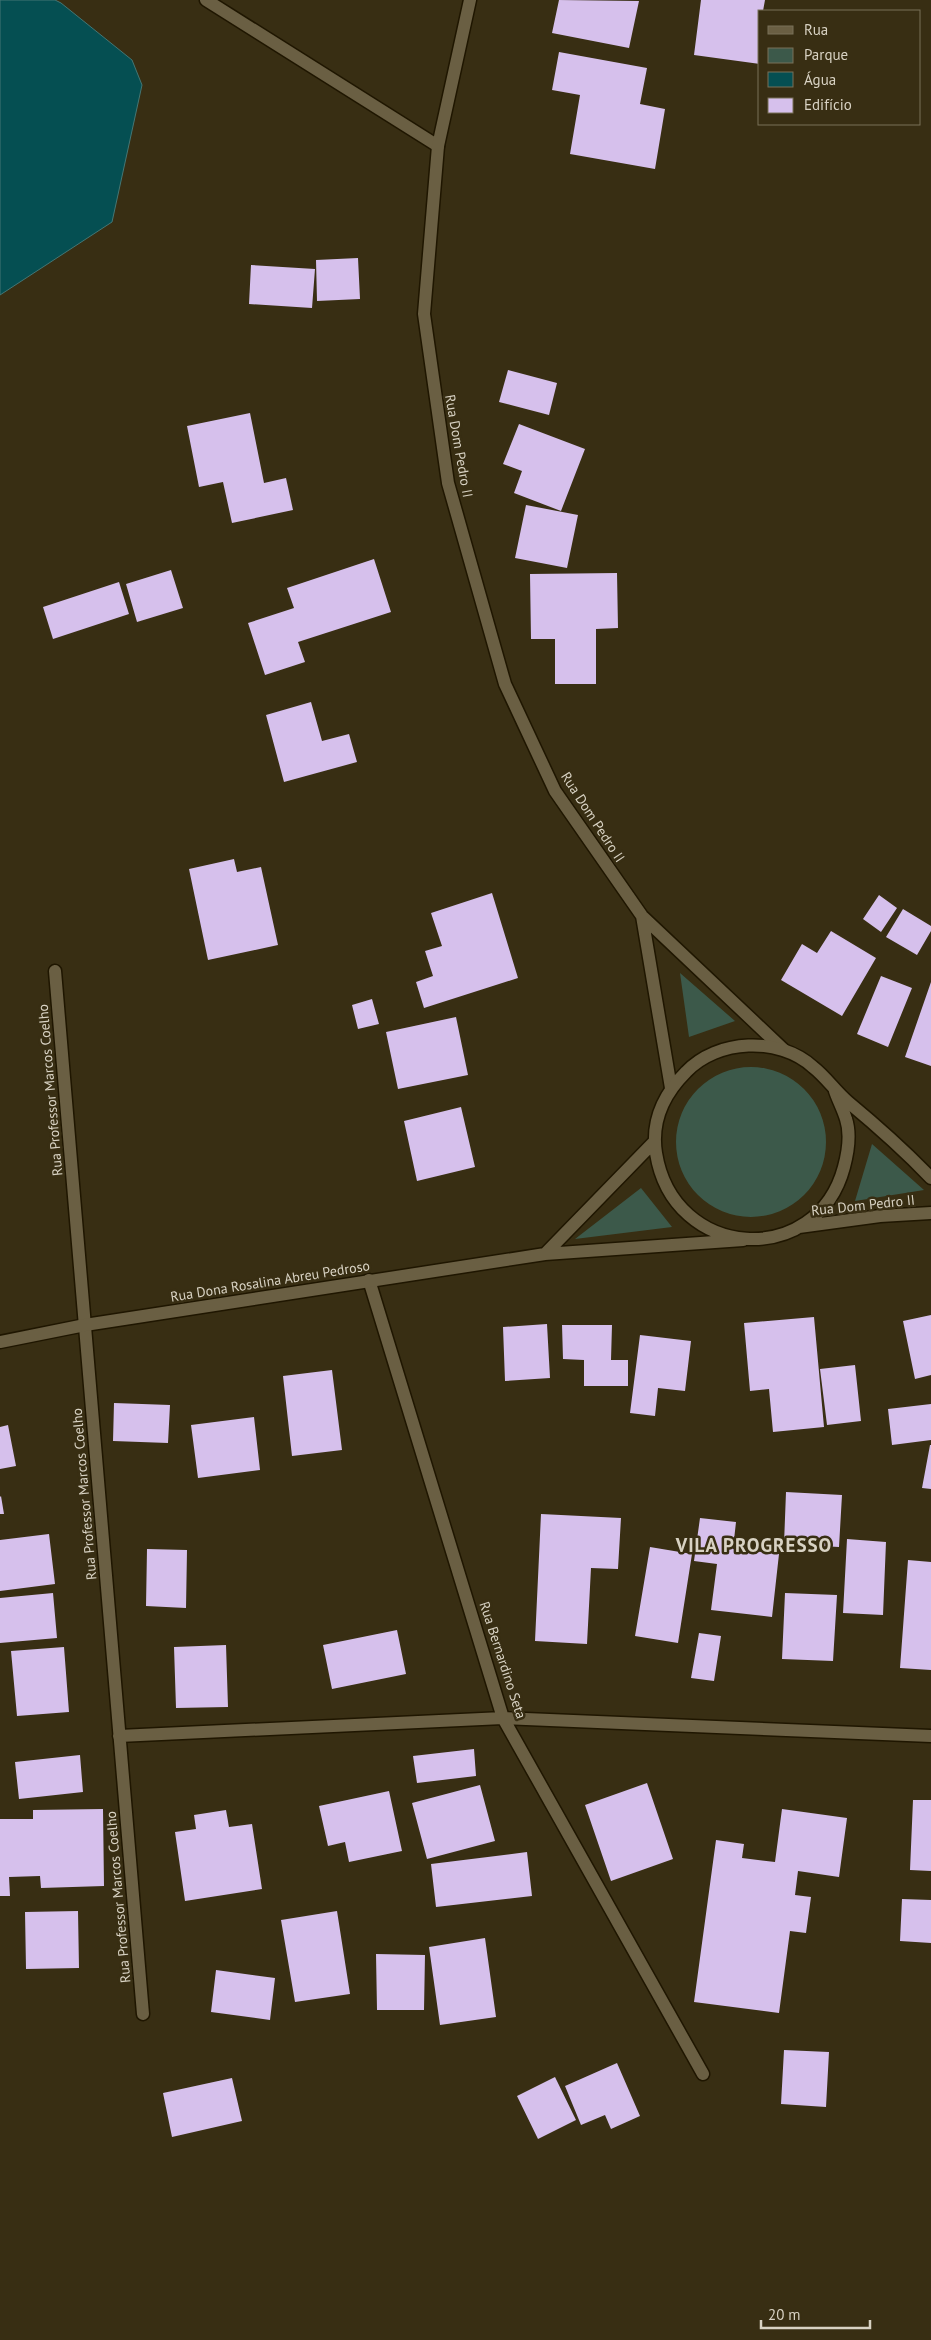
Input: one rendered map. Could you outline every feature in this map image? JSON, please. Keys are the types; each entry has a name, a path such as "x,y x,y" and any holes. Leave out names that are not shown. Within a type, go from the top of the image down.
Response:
{"street":[{"path":"206,0 438,146"},
{"name":"Rua Dom Pedro II","path":"470,0 438,146 424,314 448,483 505,684 555,791 642,916 784,1050 813,1066 835,1091 902,1148 931,1178"},
{"name":"Rua Dom Pedro II","path":"642,916 670,1088"},
{"name":"Rua Professor Marcos Coelho","path":"55,971 142,2014"},
{"name":"Rua Dom Pedro II","path":"784,1050 752,1044 721,1049 693,1064 670,1088 658,1114 654,1142 659,1171 671,1197 690,1218 715,1233 743,1240 772,1238 799,1227 880,1216 931,1213"},
{"name":"Rua Dom Pedro II","path":"799,1227 823,1208 840,1182 849,1151 847,1120 835,1091"},
{"path":"545,1254 654,1142"},
{"name":"Rua Dona Rosalina Abreu Pedroso","path":"0,1342 85,1325 545,1254 743,1240"},
{"name":"Rua Bernardino Seta","path":"369,1280 503,1718 703,2074"},
{"path":"119,1736 503,1718 931,1736"}],"green space":[{"path":"680,973 735,1021 689,1037"},
{"path":"751,1067 780,1073 804,1089 820,1113 826,1142 820,1171 804,1195 780,1211 751,1217 722,1211 698,1195 682,1171 676,1142 682,1113 698,1089 722,1073"},
{"path":"872,1144 924,1190 855,1201"},
{"path":"641,1188 672,1227 575,1239"}],"water":[{"path":"0,0 55,0 61,3 132,60 142,85 112,222 0,295"}],"building":[{"path":"559,0 639,1 629,48 552,33"},
{"path":"701,0 765,0 763,10 758,10 758,64 694,55"},
{"path":"559,52 647,68 640,104 665,109 655,169 570,154 580,95 552,90"},
{"path":"358,258 360,299 317,301 316,260"},
{"path":"251,265 315,269 312,308 249,304"},
{"path":"508,370 557,383 549,415 499,402"},
{"path":"250,413 264,483 286,478 293,510 232,523 223,482 199,487 187,426"},
{"path":"519,424 585,449 561,511 514,493 522,471 503,464"},
{"path":"526,505 578,515 567,568 515,558"},
{"path":"374,559 391,612 298,642 305,662 265,675 248,623 294,608 287,588"},
{"path":"171,570 183,608 137,622 126,584"},
{"path":"617,573 618,628 596,629 596,684 555,684 555,639 531,639 530,574"},
{"path":"119,582 129,614 53,639 43,607"},
{"path":"311,702 322,741 349,734 357,762 284,782 266,715"},
{"path":"234,859 237,872 261,867 278,945 208,960 189,869"},
{"path":"492,893 518,978 424,1008 416,982 433,976 425,951 442,946 431,913"},
{"path":"879,895 897,908 881,932 863,919"},
{"path":"903,909 931,926 931,931 917,955 886,937"},
{"path":"831,931 876,958 842,1016 781,980 802,944 817,953"},
{"path":"881,976 912,988 888,1047 857,1034"},
{"path":"931,982 931,1066 905,1057"},
{"path":"372,999 379,1024 358,1029 352,1005"},
{"path":"456,1017 468,1075 398,1089 386,1032"},
{"path":"461,1107 475,1167 417,1181 404,1121"},
{"path":"931,1315 931,1375 915,1379 903,1321"},
{"path":"814,1317 824,1427 773,1432 769,1389 750,1391 744,1323"},
{"path":"547,1324 550,1378 505,1381 503,1327"},
{"path":"562,1325 612,1325 611,1360 628,1360 628,1386 584,1386 584,1360 563,1359"},
{"path":"640,1335 691,1341 685,1391 658,1388 655,1416 630,1413"},
{"path":"855,1365 861,1421 827,1425 820,1369"},
{"path":"332,1370 342,1450 292,1456 283,1376"},
{"path":"114,1403 170,1405 168,1443 113,1441"},
{"path":"931,1404 931,1440 892,1445 888,1409"},
{"path":"254,1417 260,1470 198,1478 191,1425"},
{"path":"8,1425 16,1466 0,1469 0,1427"},
{"path":"931,1445 931,1489 922,1488"},
{"path":"786,1492 842,1495 839,1547 784,1544"},
{"path":"1,1496 4,1514 0,1514"},
{"path":"541,1514 621,1518 618,1569 591,1568 587,1644 535,1641"},
{"path":"700,1518 736,1522 733,1549 779,1554 772,1617 711,1610 717,1564 694,1561"},
{"path":"49,1534 55,1584 0,1591 0,1540"},
{"path":"847,1539 886,1542 883,1615 843,1613"},
{"path":"650,1547 692,1554 678,1643 635,1636"},
{"path":"147,1549 187,1550 186,1608 146,1606"},
{"path":"908,1560 931,1562 931,1670 900,1668"},
{"path":"53,1593 57,1638 0,1643 0,1598"},
{"path":"785,1593 837,1595 833,1661 782,1659"},
{"path":"397,1630 406,1674 332,1689 323,1645"},
{"path":"699,1633 721,1636 714,1681 691,1678"},
{"path":"226,1645 228,1707 176,1708 174,1647"},
{"path":"64,1647 69,1712 17,1716 11,1651"},
{"path":"474,1749 476,1776 417,1783 413,1756"},
{"path":"80,1755 83,1792 19,1799 15,1762"},
{"path":"647,1783 673,1859 611,1881 585,1805"},
{"path":"480,1785 495,1841 427,1859 412,1803"},
{"path":"389,1791 402,1851 349,1862 345,1842 328,1846 319,1806"},
{"path":"913,1800 931,1800 931,1871 910,1870"},
{"path":"103,1809 104,1886 41,1888 40,1876 9,1877 10,1896 0,1896 0,1819 33,1819 33,1810"},
{"path":"782,1809 847,1818 839,1877 798,1871 795,1895 811,1897 806,1933 790,1931 779,2013 694,2002 716,1840 744,1844 742,1858 775,1862"},
{"path":"226,1810 229,1827 252,1824 262,1889 185,1901 175,1832 196,1829 194,1815"},
{"path":"527,1852 532,1896 436,1907 431,1864"},
{"path":"902,1899 931,1900 931,1943 900,1941"},
{"path":"78,1911 79,1968 26,1969 25,1912"},
{"path":"337,1911 350,1994 295,2002 281,1920"},
{"path":"485,1938 496,2017 440,2025 429,1947"},
{"path":"376,1954 425,1955 424,2010 377,2010"},
{"path":"216,1970 275,1978 270,2020 211,2012"},
{"path":"784,2050 829,2052 826,2107 781,2104"},
{"path":"617,2063 640,2116 611,2129 605,2115 581,2125 565,2086"},
{"path":"555,2077 576,2120 538,2139 517,2096"},
{"path":"232,2078 242,2121 172,2137 163,2093"}],"district":[{"name":"VILA PROGRESSO","path":"754,1545"}]}
